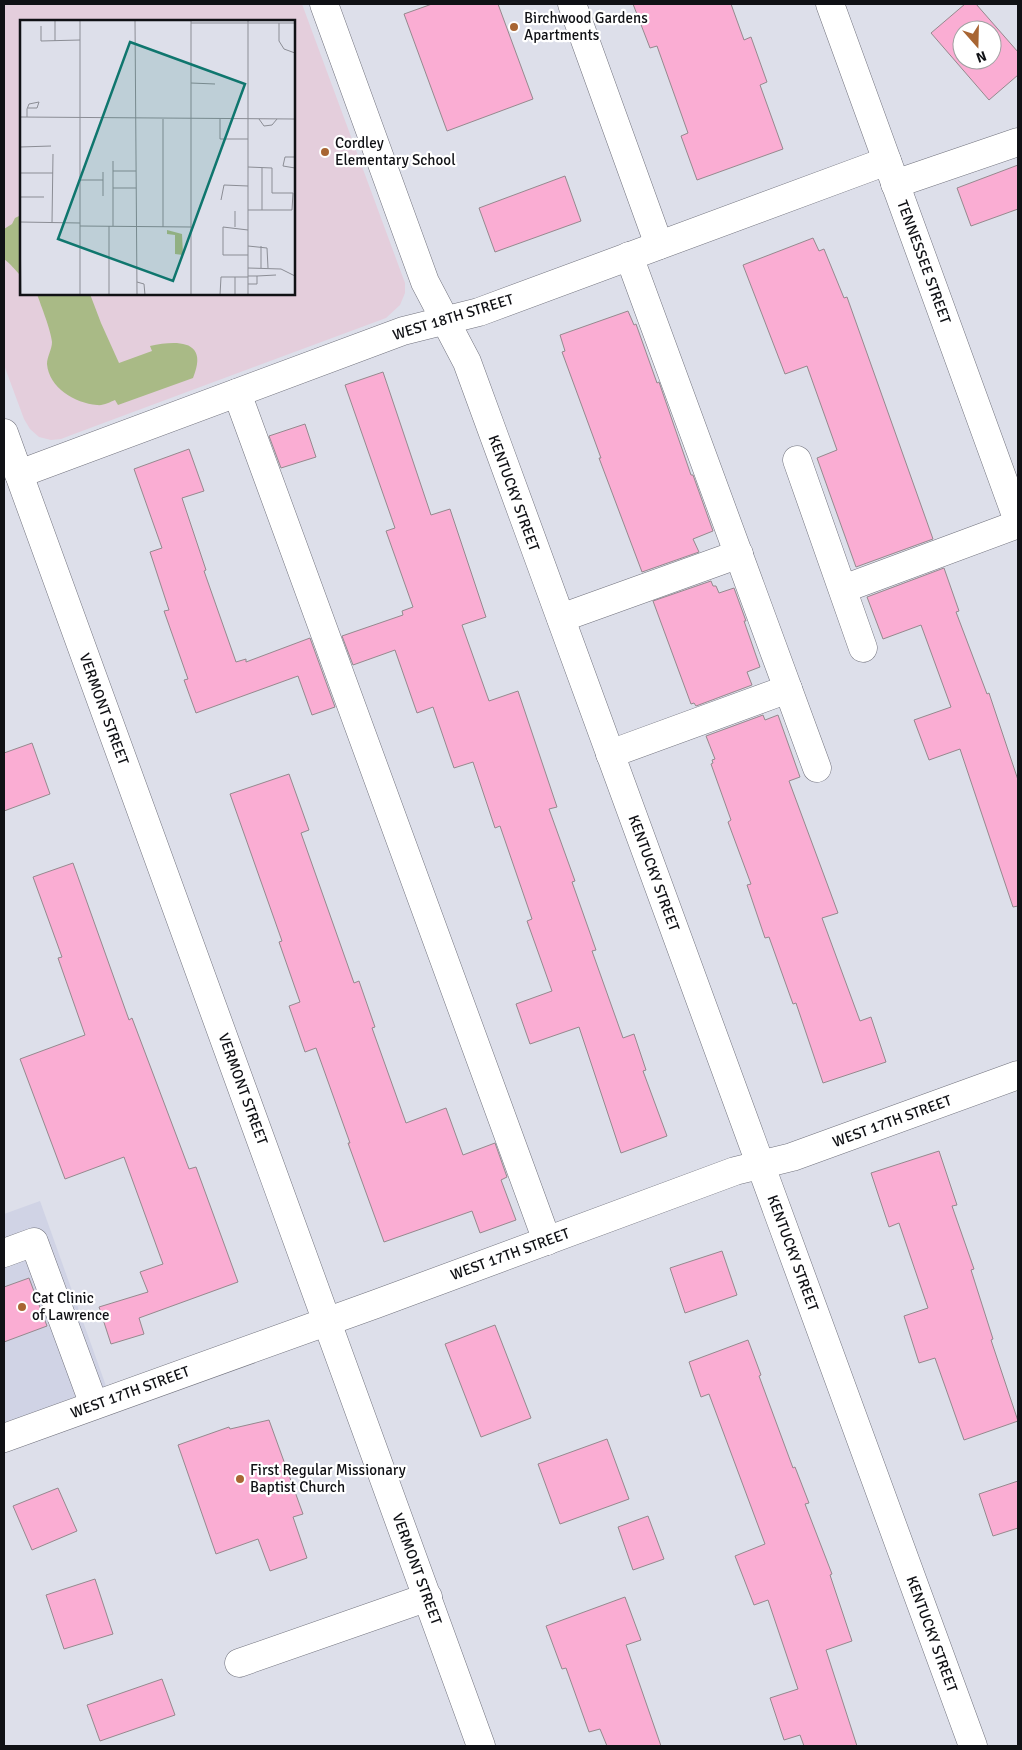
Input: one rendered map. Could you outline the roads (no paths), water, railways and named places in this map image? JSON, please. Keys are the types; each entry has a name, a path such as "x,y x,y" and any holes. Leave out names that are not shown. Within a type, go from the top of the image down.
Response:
{"street":[{"name":"KENTUCKY STREET","path":"324,4 425,282 467,362 973,1746"},
{"path":"572,4 659,245"},
{"name":"TENNESSEE STREET","path":"830,4 1018,523"},
{"name":"WEST 18TH STREET","path":"19,474 403,331 479,312 659,245 891,172 1018,142"},
{"path":"629,256 817,768"},
{"path":"237,393 546,1240"},
{"name":"VERMONT STREET","path":"4,432 481,1746"},
{"path":"797,460 863,648"},
{"path":"842,589 1018,523"},
{"path":"561,618 739,554"},
{"path":"610,754 788,689"},
{"name":"WEST 17TH STREET","path":"4,1438 735,1171 792,1157 1018,1075"},
{"path":"4,1253 34,1242 94,1405"},
{"path":"239,1663 428,1597"}],"place":[{"name":"Birchwood Gardens Apartments","path":"514,27"},
{"name":"Cordley Elementary School","path":"325,152"},
{"name":"Cat Clinic of Lawrence","path":"22,1307"},
{"name":"First Regular Missionary Baptist Church","path":"240,1479"}]}
